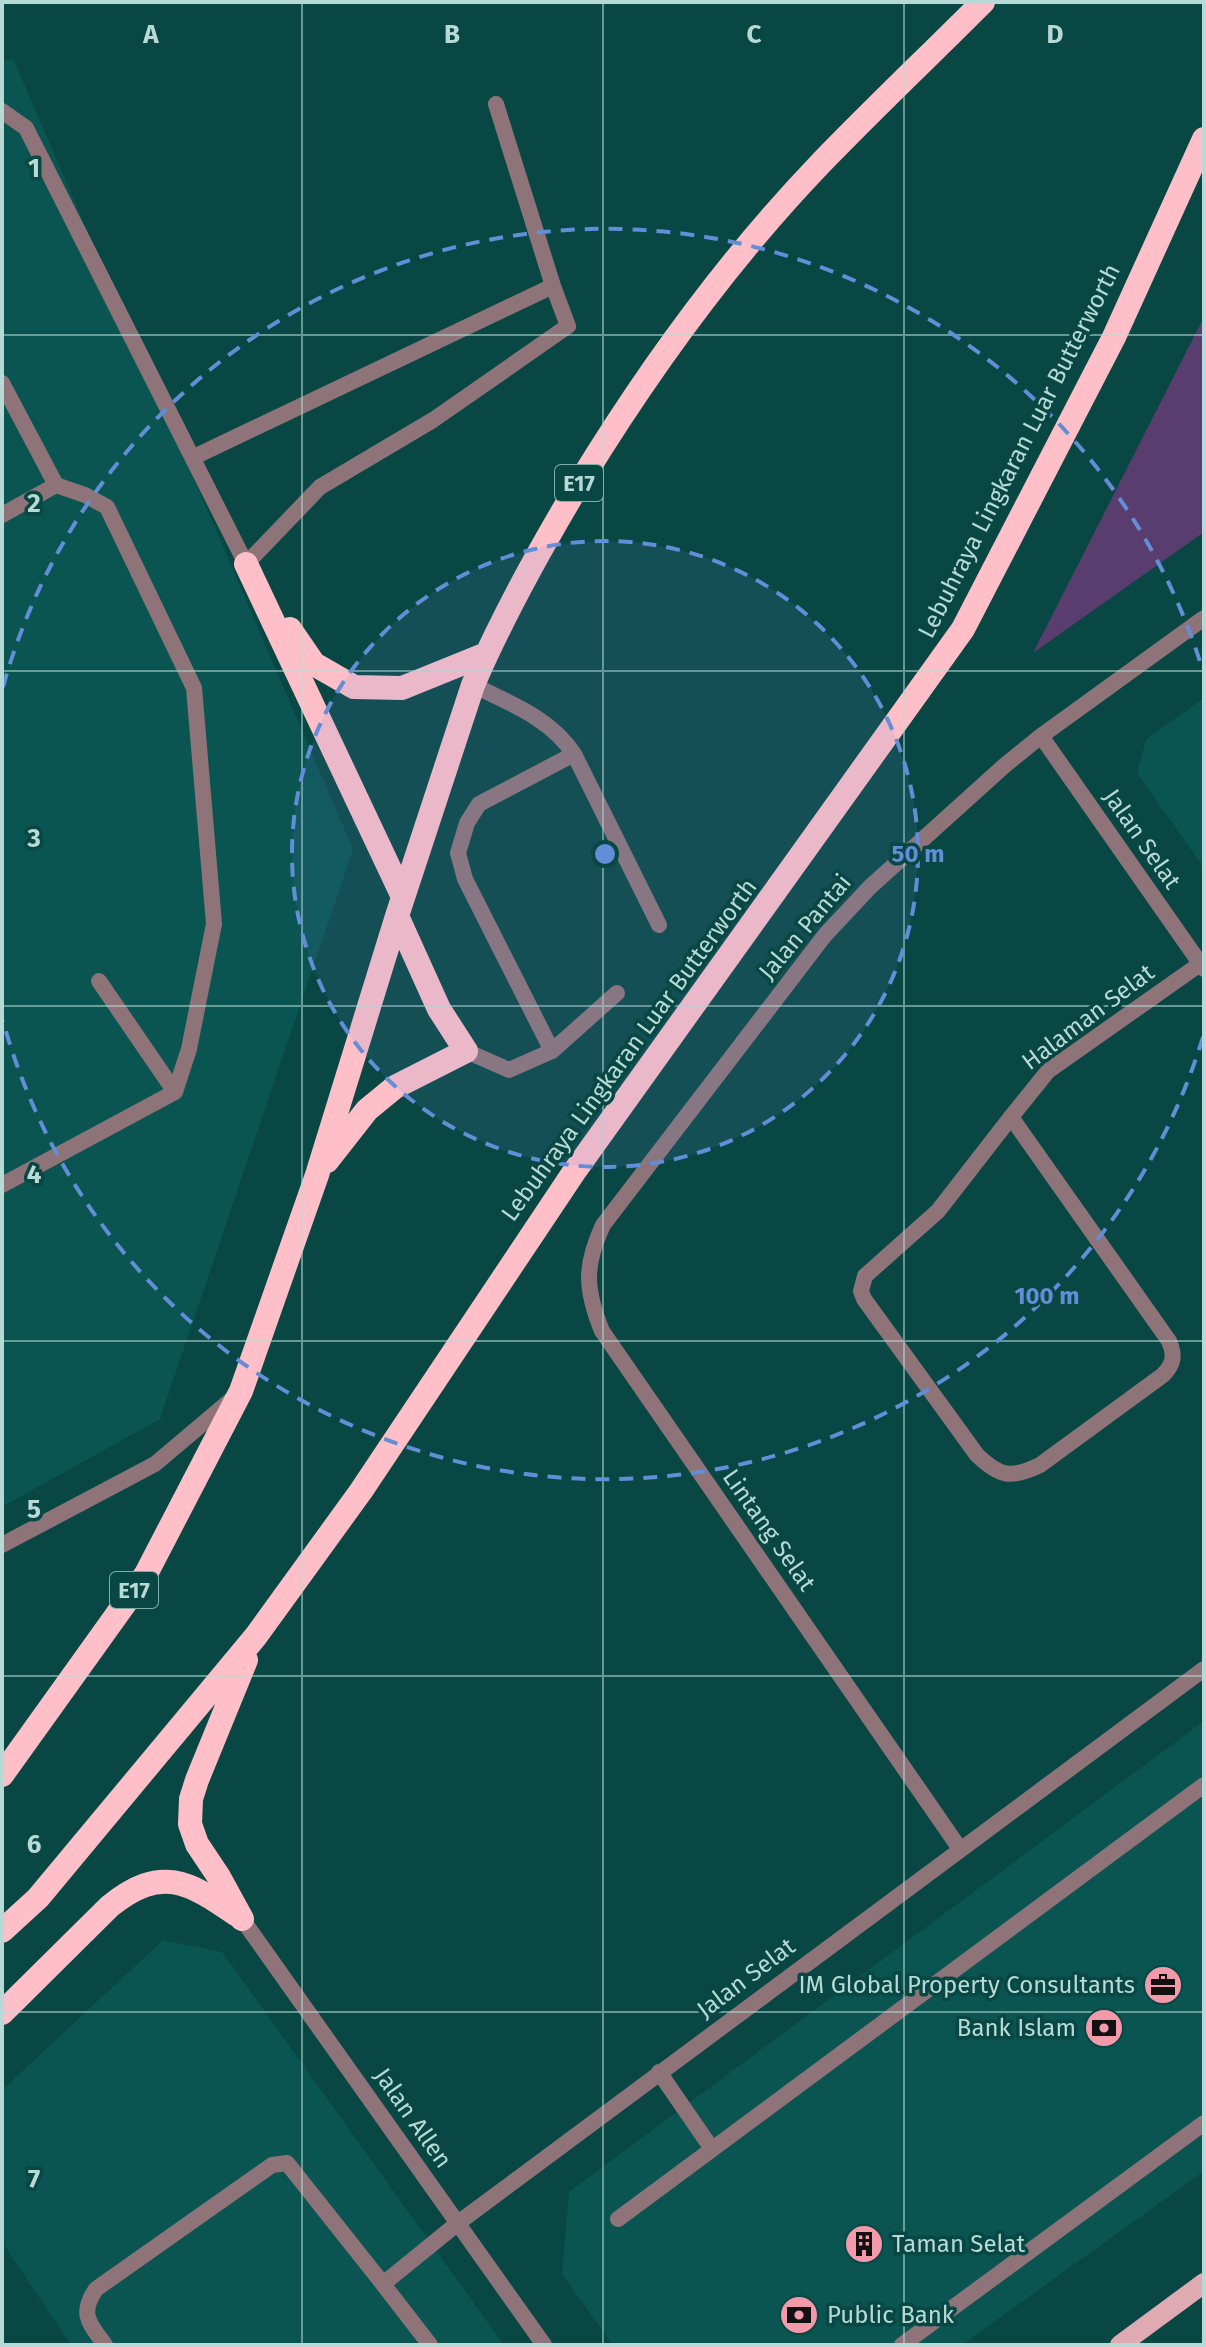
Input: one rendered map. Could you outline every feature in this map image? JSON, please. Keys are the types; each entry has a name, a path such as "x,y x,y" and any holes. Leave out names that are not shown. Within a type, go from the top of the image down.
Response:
{"highway":[{"name":"E17","path":"2,1775 146,1574 241,1391 317,1175 400,906 473,685 550,531 621,415 674,339 731,267 819,165 983,2"},
{"name":"Lebuhraya Lingkaran Luar Butterworth","path":"2,1931 38,1898 256,1636 361,1491 574,1172 963,629 1114,337 1204,139"},
{"path":"246,564 314,664 354,687 402,688 486,654"},
{"path":"246,564 400,906 439,1009 466,1051 395,1087 367,1110 317,1175"},
{"path":"242,1919 197,1844 190,1824 191,1799 256,1636"},
{"path":"2,2013 129,1890 155,1880 178,1884 205,1893 242,1919"},
{"path":"2,1941 38,1898"}],"main road":[{"path":"1120,2345 1204,2283"}],"street":[{"path":"2,111 26,128 246,564 320,487 433,420 568,326 496,104"},
{"path":"194,457 553,286"},
{"path":"2,383 56,485 107,507 194,688 214,924 189,1049 175,1092 2,1185"},
{"path":"2,515 56,485"},
{"name":"Jalan Pantai","path":"603,1225 825,935 870,887 1041,736 1204,618"},
{"path":"473,685 543,721 562,736 574,754 659,925"},
{"name":"Jalan Selat","path":"1041,736 1202,966"},
{"path":"552,1051 465,879 458,853 467,823 479,804 574,754"},
{"name":"Halaman Selat","path":"1011,1117 1169,1341 1173,1358 1171,1367 1163,1375 1040,1465 1023,1473 1006,1475 990,1467 977,1455 864,1299 862,1283 870,1270 938,1211 1011,1117 1048,1071 1202,966"},
{"path":"99,981 175,1092"},
{"path":"466,1051 509,1070 552,1051 617,993"},
{"name":"Lintang Selat","path":"603,1225 591,1250 588,1274 591,1302 602,1331 960,1849"},
{"path":"2,1545 155,1464 241,1391"},
{"name":"Jalan Selat","path":"383,2284 458,2223 659,2072 1204,1669"},
{"path":"618,2219 1204,1785"},
{"name":"Jalan Allen","path":"242,1919 544,2345"},
{"path":"659,2072 712,2149"},
{"path":"902,2345 1204,2123"},
{"path":"105,2345 87,2321 88,2301 96,2289 272,2165 287,2163 430,2345"}],"shaded area":[{"path":"13,58 353,849 160,1419 2,1507 2,62"},
{"path":"1204,317 1204,532 1033,653"},
{"path":"1204,698 1204,868 1137,773 1146,739"},
{"path":"1204,1721 1204,2171 962,2345 613,2345 562,2274 569,2192"},
{"path":"163,1940 222,1952 504,2345 71,2345 2,2242 2,2090"}],"place":[{"name":"IM Global Property Consultants","path":"1163,1985"},
{"name":"Bank Islam","path":"1104,2028"},
{"name":"Taman Selat","path":"864,2244"},
{"name":"Public Bank","path":"799,2315"}]}
